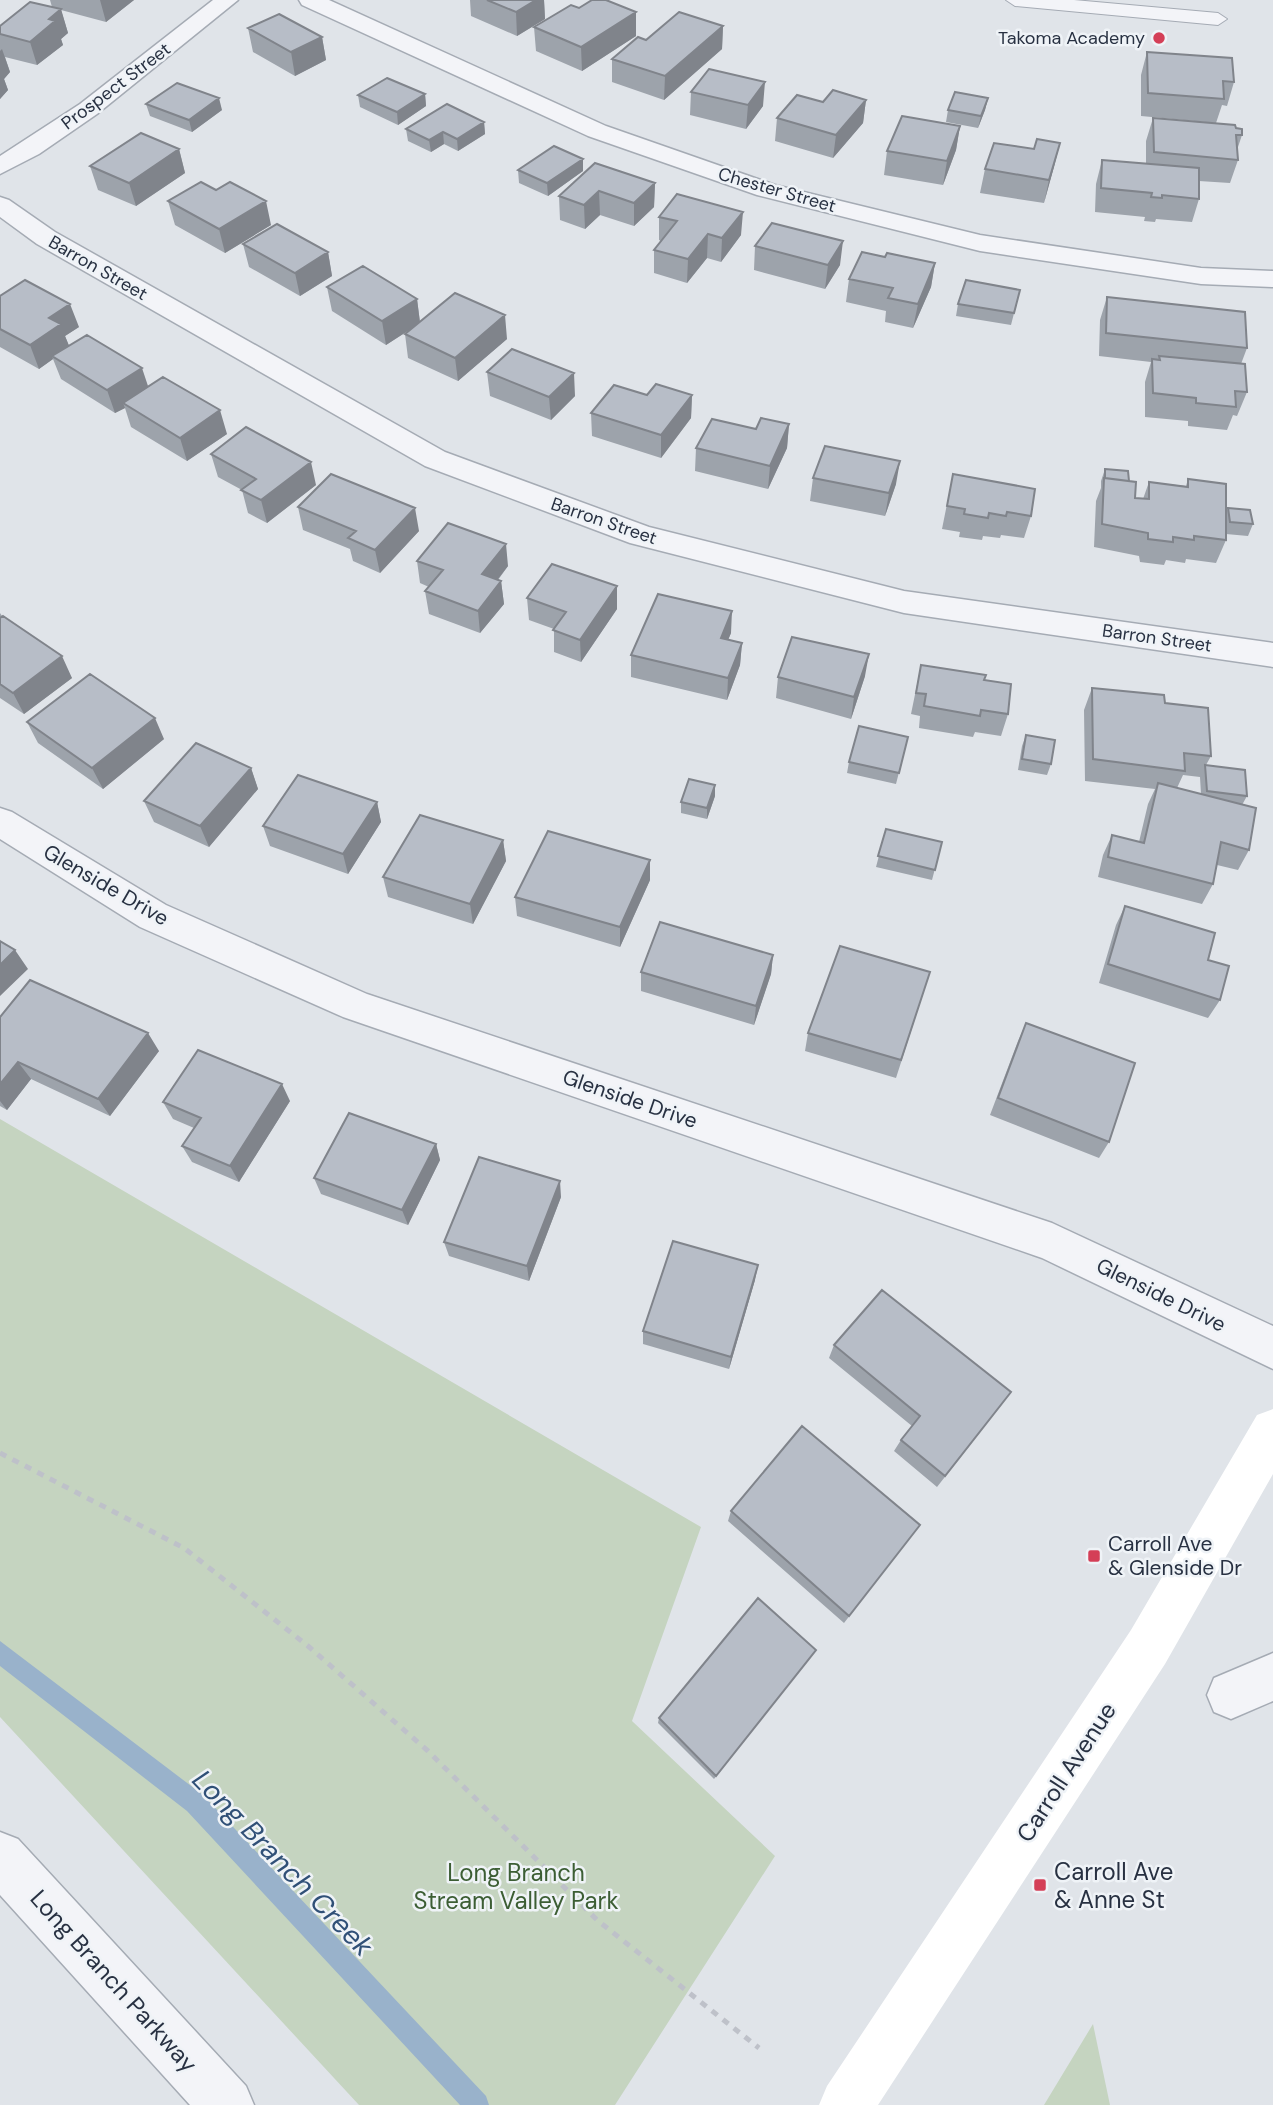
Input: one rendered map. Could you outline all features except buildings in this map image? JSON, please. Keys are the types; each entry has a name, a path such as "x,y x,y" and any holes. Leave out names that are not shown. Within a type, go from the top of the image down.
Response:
{"main road":[{"name":"Carroll Avenue","path":"846,2105 1148,1647 1273,1432"}],"street":[{"name":"Prospect Street","path":"0,166 34,147 91,108 227,0"},
{"name":"Chester Street","path":"310,0 597,131 766,190 980,243 1201,276 1273,279"},
{"name":"Barron Street","path":"0,205 46,238 435,459 641,536 904,601 1273,655"},
{"name":"Glenside Drive","path":"0,822 153,916 356,1006 1052,1242 1273,1348"},
{"name":"Long Branch Parkway","path":"0,1857 227,2105"}],"lane":[{"path":"1015,0 1218,19"}],"path":[{"path":"0,1453 46,1474 184,1548 308,1646 428,1751 597,1920 759,2048"}],"green space":[{"name":"Long Branch Stream Valley Park","path":"0,1119 701,1527 632,1721 775,1856 615,2105 359,2105 0,1717"},
{"path":"1093,2024 1110,2105 1044,2105"}],"waterway":[{"name":"Long Branch Creek","path":"0,1652 195,1803 477,2105"}],"place":[{"name":"Takoma Academy","path":"1159,38"},
{"name":"Carroll Ave & Glenside Dr","path":"1094,1556"},
{"name":"Carroll Ave & Anne St","path":"1040,1885"}]}
